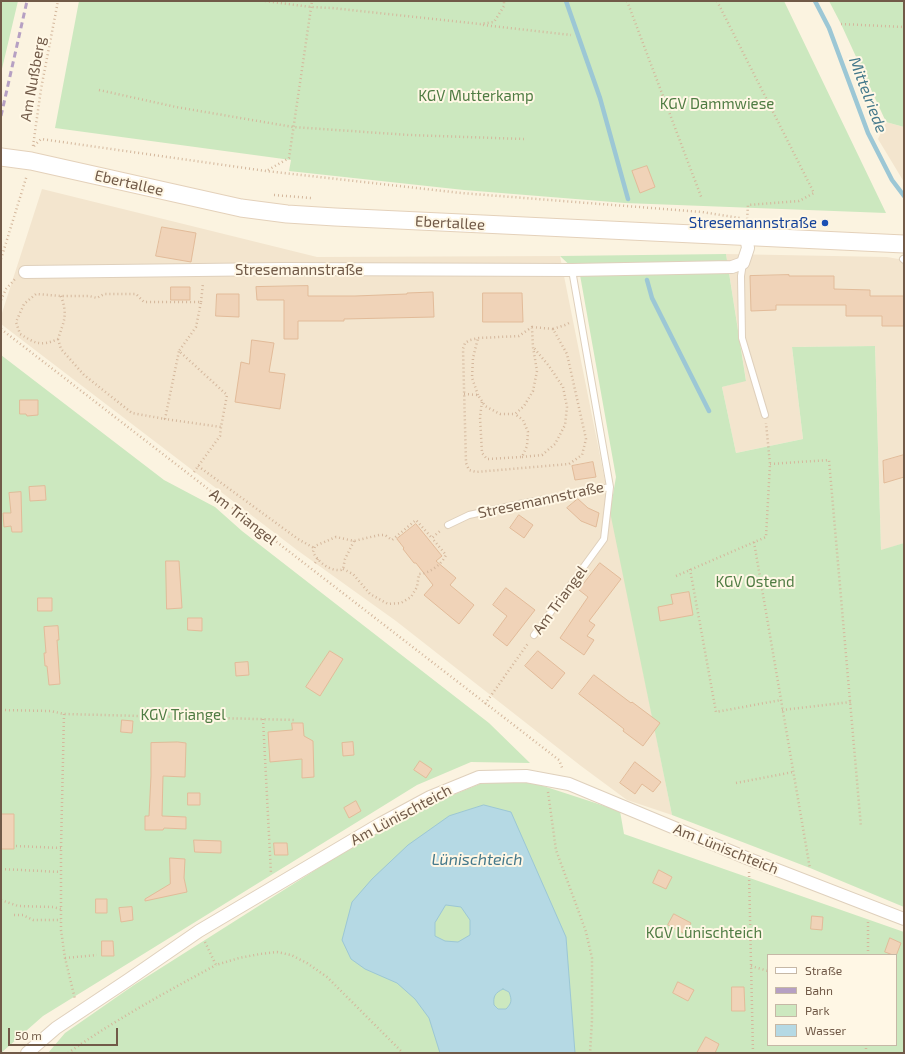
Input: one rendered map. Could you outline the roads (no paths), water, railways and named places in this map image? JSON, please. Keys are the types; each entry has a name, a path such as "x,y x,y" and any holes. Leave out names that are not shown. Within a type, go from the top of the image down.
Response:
{"main road":[{"name":"Ebertallee","path":"24,154 241,208 287,214 335,217 746,225 904,254"}],"street":[{"path":"743,263 748,248 746,225"},
{"name":"Stresemannstraße","path":"25,272 283,269 572,270 732,267 743,263"},
{"name":"Am Lünischteich","path":"27,1053 56,1028 199,932 380,824 430,797 479,777 526,776 569,784 748,859 904,920"}],"lane":[{"path":"743,263 741,276 742,338 765,415"},
{"name":"Stresemannstraße","path":"448,524 469,515 610,487 572,270"},
{"name":"Am Triangel","path":"534,636 604,539 610,487"}],"water":[{"name":"Lünischteich","path":"484,805 511,812 566,937 575,1053 440,1053 429,1018 415,999 397,983 365,969 351,959 342,940 352,902 372,879 408,845 449,816","holes":["446,905 461,907 470,920 470,935 458,942 445,941 435,936 435,923","503,989 509,992 511,1001 506,1009 498,1009 494,1005 494,997 496,993"]}],"waterway":[{"path":"566,1 600,98 628,199"},
{"name":"Mittelriede","path":"815,1 829,28 868,133 892,180 904,196"},
{"path":"647,280 652,298 709,411"}],"railway":[{"path":"1,116 27,1"}],"place":[{"name":"Stresemannstraße","path":"825,223"}],"park label":[{"name":"KGV Mutterkamp","path":"476,96"},
{"name":"KGV Dammwiese","path":"717,104"},
{"name":"KGV Ostend","path":"755,582"},
{"name":"KGV Triangel","path":"183,715"},
{"name":"KGV Lünischteich","path":"704,933"}]}
